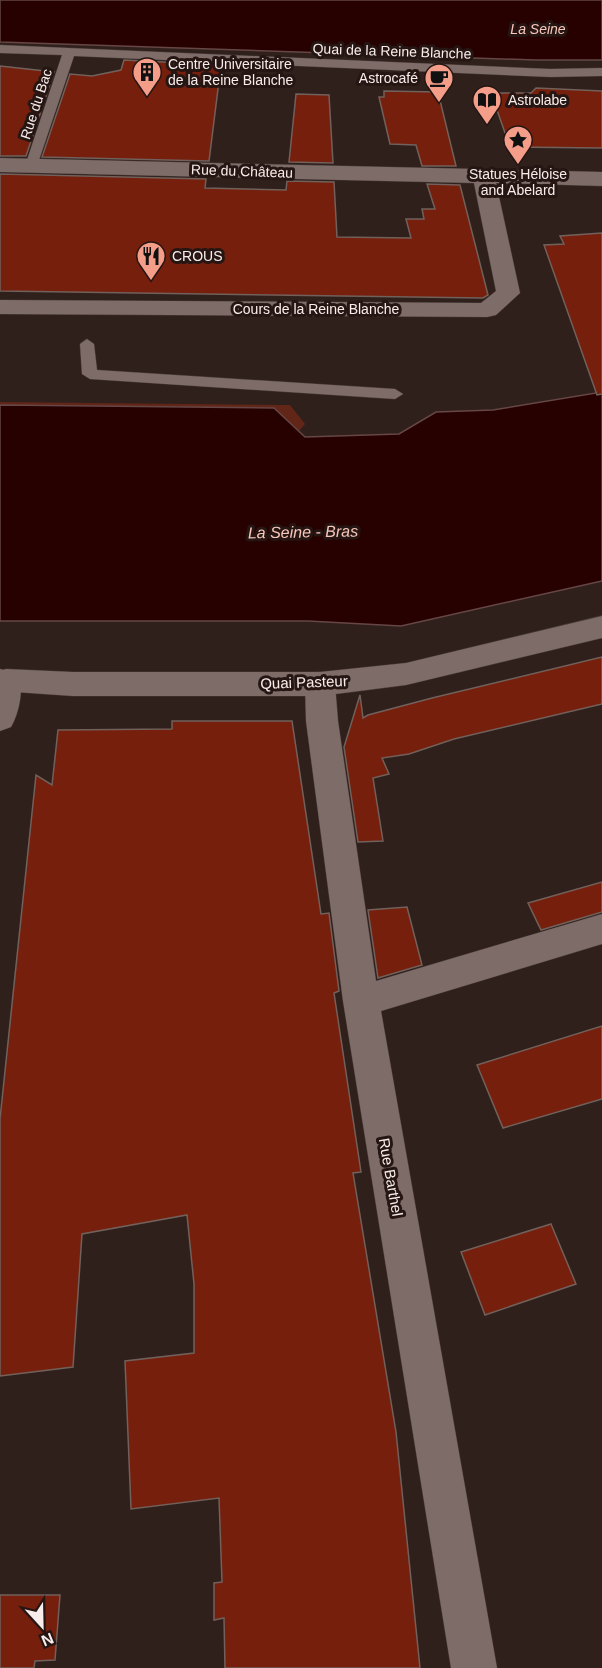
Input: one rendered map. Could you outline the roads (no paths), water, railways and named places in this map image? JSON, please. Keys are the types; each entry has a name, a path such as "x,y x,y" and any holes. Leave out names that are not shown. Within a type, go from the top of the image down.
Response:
{"street":[{"name":"Rue du Château","path":"0,165 602,179"},
{"name":"Cours de la Reine Blanche","path":"0,307 487,310 508,293 484,178"},
{"name":"Quai Pasteur","path":"3,681 73,684 320,684 406,674 602,627"},
{"path":"0,719 3,681"},
{"name":"Rue Barthel","path":"320,684 322,721 361,1001 474,1668"},
{"path":"361,1001 602,929"}],"lane":[{"name":"Quai de la Reine Blanche","path":"0,49 550,72 602,72"},
{"name":"Rue du Bac","path":"32,166 69,52"},
{"path":"87,344 90,374 395,394"}],"water":[{"name":"La Seine","path":"0,0 602,0 602,60 536,60 0,42"},
{"name":"La Seine - Bras","path":"602,392 602,581 401,626 308,621 0,621 0,405 274,408 305,437 399,434 436,412 493,410"}],"place":[{"name":"Centre Universitaire de la Reine Blanche","path":"147,98"},
{"name":"Astrocafé","path":"439,104"},
{"name":"Astrolabe","path":"487,126"},
{"name":"Statues Héloise and Abelard","path":"518,166"},
{"name":"CROUS","path":"151,282"}]}
